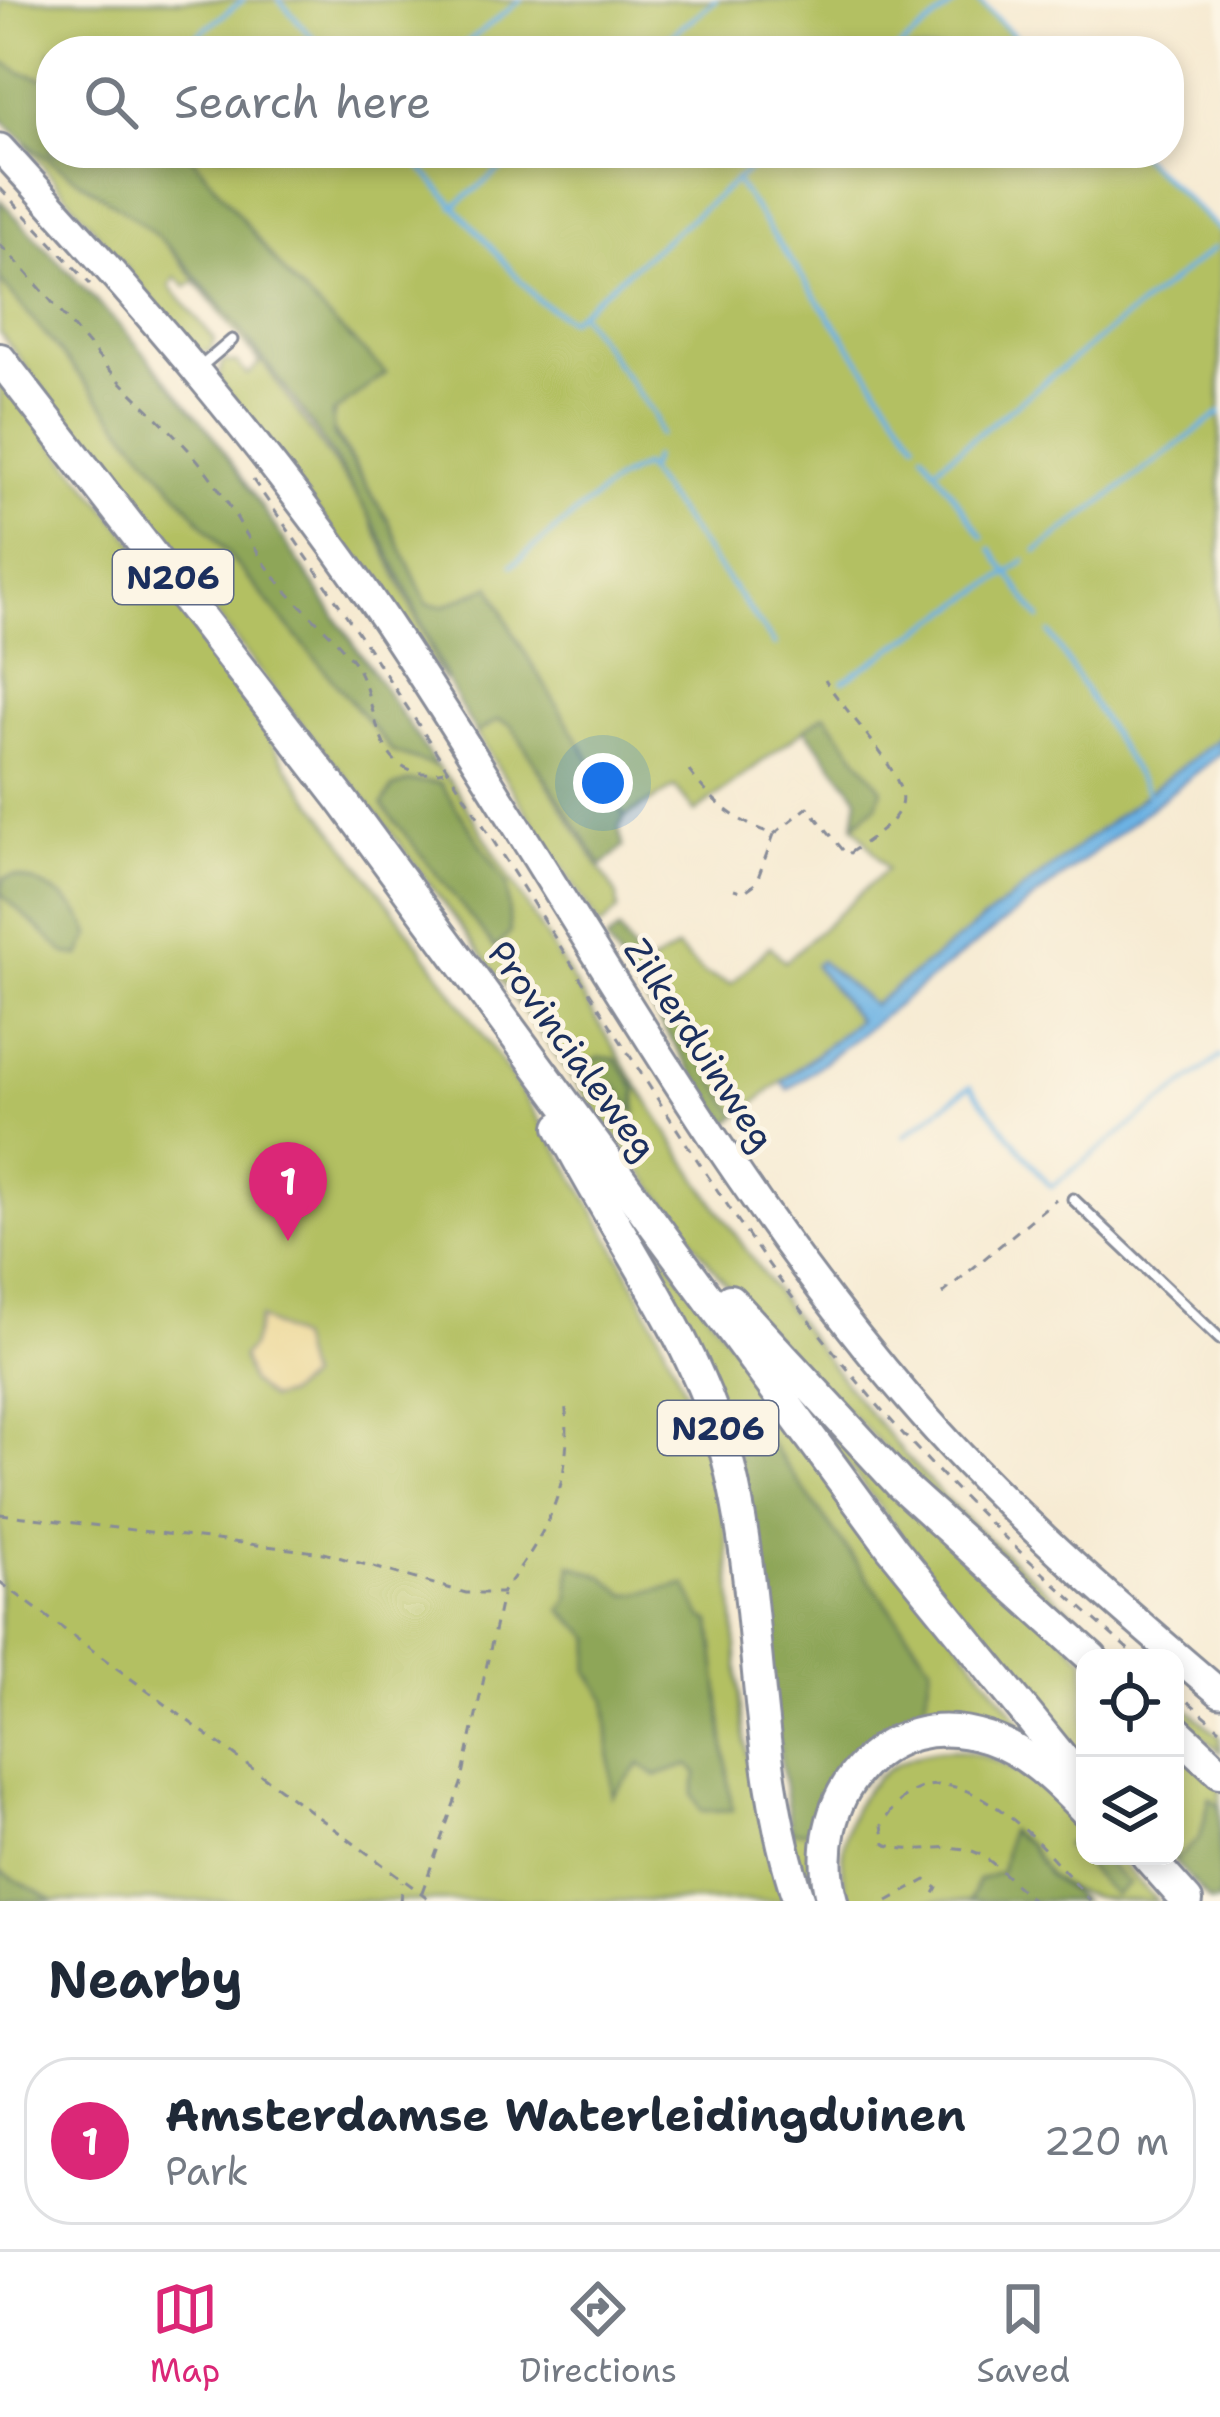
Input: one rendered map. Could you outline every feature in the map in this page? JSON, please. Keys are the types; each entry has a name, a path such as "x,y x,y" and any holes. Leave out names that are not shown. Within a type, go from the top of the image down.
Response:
{"main road":[{"name":"Provincialeweg","path":"0,358 196,606 892,1548 1076,1775"},
{"name":"N206","path":"515,1036 688,1350 712,1405 744,1538 772,1798 800,1901"},
{"name":"N206","path":"633,1197 887,1471 1082,1649"},
{"path":"832,1901 824,1848 834,1805 850,1777 900,1741 956,1732 990,1738 1037,1765 1076,1802"},
{"path":"1184,1738 1220,1772"},
{"path":"1153,1865 1187,1901"}],"street":[{"name":"Zilkerduinweg","path":"0,148 198,369 382,617 804,1266 910,1400 1045,1545 1220,1693"}],"lane":[{"path":"198,369 232,340"},
{"path":"1073,1199 1220,1339"}],"path":[{"path":"0,245 45,289 108,368 174,432 227,499 282,586 355,662 370,694 371,718 395,762 424,776 448,770"},
{"path":"734,890 744,892 756,883 774,834 808,807 848,856 894,818 901,805 898,778 825,680"},
{"path":"689,771 720,806 747,826 774,834"},
{"path":"942,1294 1056,1199"},
{"path":"422,1894 461,1784 502,1593 543,1540 563,1479 569,1439 565,1401"},
{"path":"0,1514 324,1553 466,1593 502,1593"},
{"path":"0,1582 432,1901"},
{"path":"1184,1698 1220,1729"},
{"path":"1035,1901 973,1852 933,1846 908,1854 885,1844 881,1825 905,1795 926,1787 959,1788 1000,1807 1027,1830 1090,1901"},
{"path":"400,1901 402,1880"},
{"path":"888,1901 926,1880 937,1888 930,1901"}],"green space":[{"path":"0,0 977,0 1014,36 36,36 36,76 0,60"},
{"path":"0,60 36,76 36,150 0,118"},
{"path":"44,168 61,168 153,230 238,327 367,511 445,682 218,379 223,361 237,363 248,375 260,363 195,281 186,287 176,277 170,286 215,340 210,352 194,351"},
{"path":"61,168 201,168 292,282 386,373 332,414 334,435 390,524 427,604 444,606 491,586 513,633 625,817 619,828 623,847 602,866 511,725 498,720 476,733 364,506 293,399 187,266 119,207"},
{"path":"201,168 1154,168 1220,231 1220,738 872,1006 820,961 815,966 859,1020 738,1116 643,968 677,948 704,974 731,984 770,946 785,962 887,869 854,825 877,805 881,789 825,714 695,812 675,787 625,817 513,633 491,586 444,606 427,604 390,524 331,425 337,406 385,374 292,282"},
{"path":"0,200 133,340 210,431 437,767 393,752 0,280"},
{"path":"0,280 393,752 437,767 453,785 674,1142 794,1317 858,1399 972,1524 1117,1649 1103,1649 972,1534 791,1356 720,1277 383,821 288,708 0,333"},
{"path":"0,378 204,633 288,767 521,1092 618,1253 661,1337 710,1458 726,1531 742,1718 753,1788 790,1901 0,1901"},
{"path":"825,714 882,789 877,805 854,825 858,797 805,729"},
{"path":"498,720 511,725 617,896 618,910 600,927 476,733"},
{"path":"409,781 440,783 507,884 510,933 495,948 382,805 392,788"},
{"path":"14,876 50,889 78,913 90,935 80,956 66,954 1,894 4,878"},
{"path":"619,930 738,1116 727,1124 606,941"},
{"path":"600,1057 616,1059 636,1089 636,1113 614,1084 598,1089 580,1082 572,1068"},
{"path":"580,1145 1066,1782 921,1729 931,1665 751,1418 734,1430"},
{"path":"744,1327 1076,1650 1076,1752 975,1634"},
{"path":"752,1418 931,1665 921,1729 807,1831 791,1832 734,1430"},
{"path":"571,1565 603,1576 626,1595 686,1585 702,1617 711,1622 732,1810 701,1811 693,1794 697,1774 689,1765 655,1776 640,1764 612,1796 606,1699 588,1671 592,1638 561,1610 569,1599"},
{"path":"1184,1706 1220,1737 1220,1752 1184,1719"},
{"path":"1184,1747 1220,1781 1220,1806 1209,1799 1200,1838 1184,1852"},
{"path":"972,1753 1025,1777 1076,1822 1076,1865 1123,1865 1157,1901 1112,1900 1060,1884 1010,1831 1001,1873 978,1880 970,1901 849,1901 843,1846 860,1798 897,1764 922,1754"},
{"path":"1210,1798 1220,1806 1220,1901 1210,1901 1178,1865 1184,1865 1184,1852 1200,1838"},
{"path":"816,1826 828,1901 809,1901 783,1832"},
{"path":"1009,1831 1029,1845 1048,1875 1082,1901 970,1901 979,1880 1001,1872"},
{"path":"1076,1837 1076,1856 1065,1845"},
{"path":"1085,1865 1109,1865 1129,1884 1114,1895"},
{"path":"0,1871 51,1899 53,1901 0,1901"}],"sand":[{"path":"260,1318 297,1339 307,1379 286,1395 270,1399 250,1382 242,1356 251,1347"}],"water":[{"path":"1220,737 1220,754 788,1090 782,1082 858,1020 815,965 820,961 873,1005"}],"waterway":[{"path":"196,36 243,0"},
{"path":"279,0 311,36"},
{"path":"475,36 521,0"},
{"path":"670,36 716,0"},
{"path":"915,36 960,0"},
{"path":"977,0 1014,36"},
{"path":"421,168 538,300 569,320 751,168"},
{"path":"453,207 503,168"},
{"path":"1153,168 1220,231"},
{"path":"735,180 916,441"},
{"path":"935,468 1214,248"},
{"path":"581,315 654,415 660,435"},
{"path":"1037,551 1220,413"},
{"path":"923,452 983,537"},
{"path":"649,468 653,457"},
{"path":"512,565 617,480 643,466 775,645"},
{"path":"843,681 1008,573 991,549"},
{"path":"1025,560 1008,573 1040,619"},
{"path":"1050,633 1150,797"},
{"path":"904,1136 970,1086 1051,1187 1220,1057"}],"place":[{"name":"Amsterdamse Waterleidingduinen","path":"288,1241"}]}
